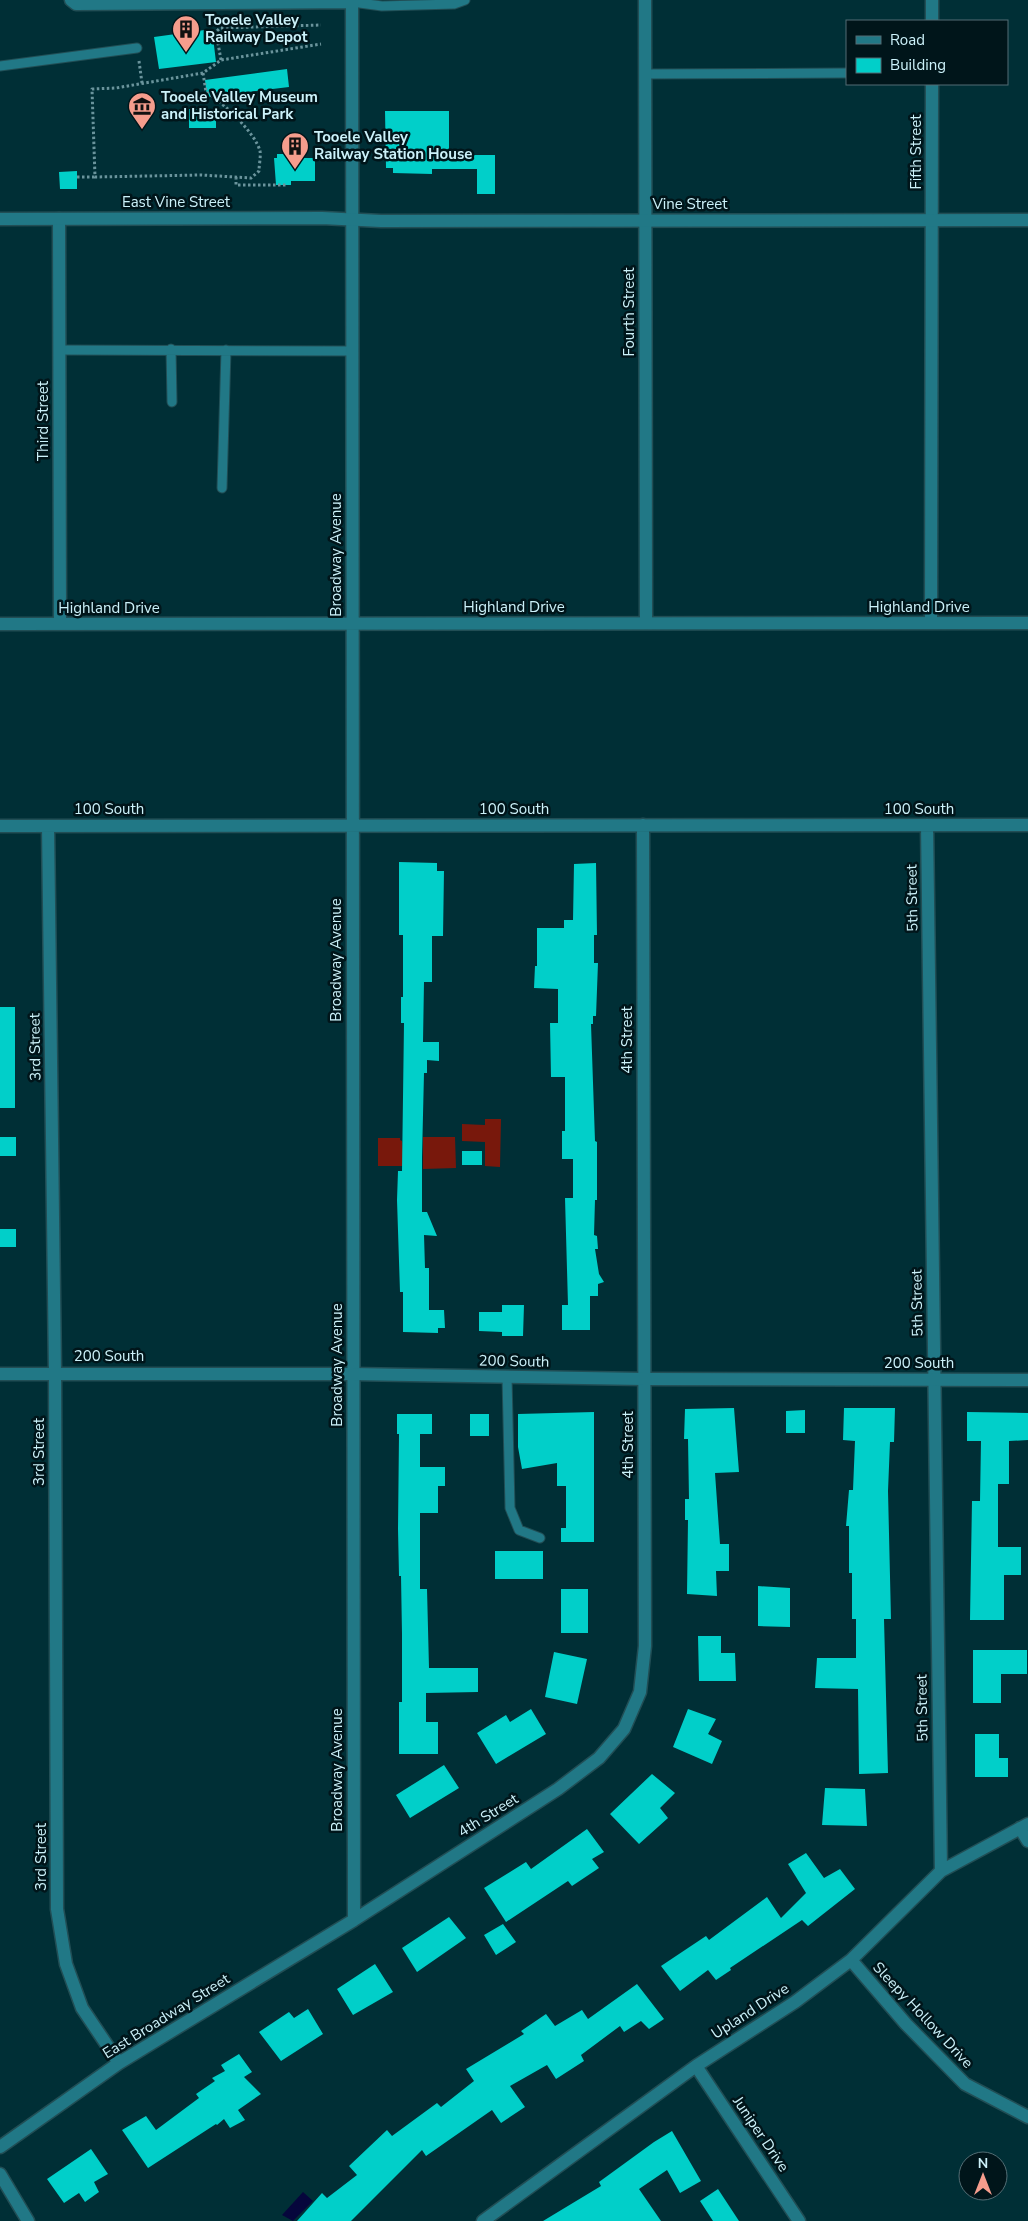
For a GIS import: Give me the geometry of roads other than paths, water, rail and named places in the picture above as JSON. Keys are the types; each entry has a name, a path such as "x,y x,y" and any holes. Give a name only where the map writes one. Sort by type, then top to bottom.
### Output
{"street":[{"path":"71,0 76,4 205,1 352,1"},
{"name":"Fourth Street","path":"645,0 646,623"},
{"path":"932,0 932,20"},
{"name":"Broadway Avenue","path":"352,1 354,1920"},
{"name":"Fifth Street","path":"932,85 932,220"},
{"name":"East Vine Street","path":"0,219 352,219"},
{"name":"Third Street","path":"59,219 60,624"},
{"name":"Vine Street","path":"352,219 1028,220"},
{"path":"931,623 932,220"},
{"name":"Highland Drive","path":"0,624 1028,623"},
{"name":"4th Street","path":"354,1920 558,1789 599,1758 624,1729 640,1692 645,1646 643,825"},
{"name":"5th Street","path":"927,825 941,1871"},
{"name":"100 South","path":"0,826 1028,825"},
{"name":"3rd Street","path":"48,826 55,1372 57,1909 66,1964 82,2008 119,2063"},
{"name":"200 South","path":"0,1374 55,1372 353,1374 643,1380 1028,1380"},
{"path":"1024,1826 1028,1841"},
{"name":"Upland Drive","path":"484,2221 696,2066 796,2002 851,1960 941,1871 1024,1826"},
{"name":"East Broadway Street","path":"0,2147 119,2063 354,1920"},
{"name":"Sleepy Hollow Drive","path":"851,1960 906,2024 965,2084 1028,2117"},
{"name":"Juniper Drive","path":"696,2066 799,2221"},
{"path":"0,2174 28,2221"}],"lane":[{"path":"352,1 382,6 454,4 464,0"},
{"path":"0,66 137,48"},
{"path":"645,74 846,73"},
{"path":"171,349 172,402"},
{"path":"59,350 352,351"},
{"path":"222,488 226,350"},
{"path":"507,1377 510,1508 520,1530 540,1538"}],"place":[{"name":"Tooele Valley Railway Depot","path":"186,53"},
{"name":"Tooele Valley Museum and Historical Park","path":"142,130"},
{"name":"Tooele Valley Railway Station House","path":"295,170"}]}
